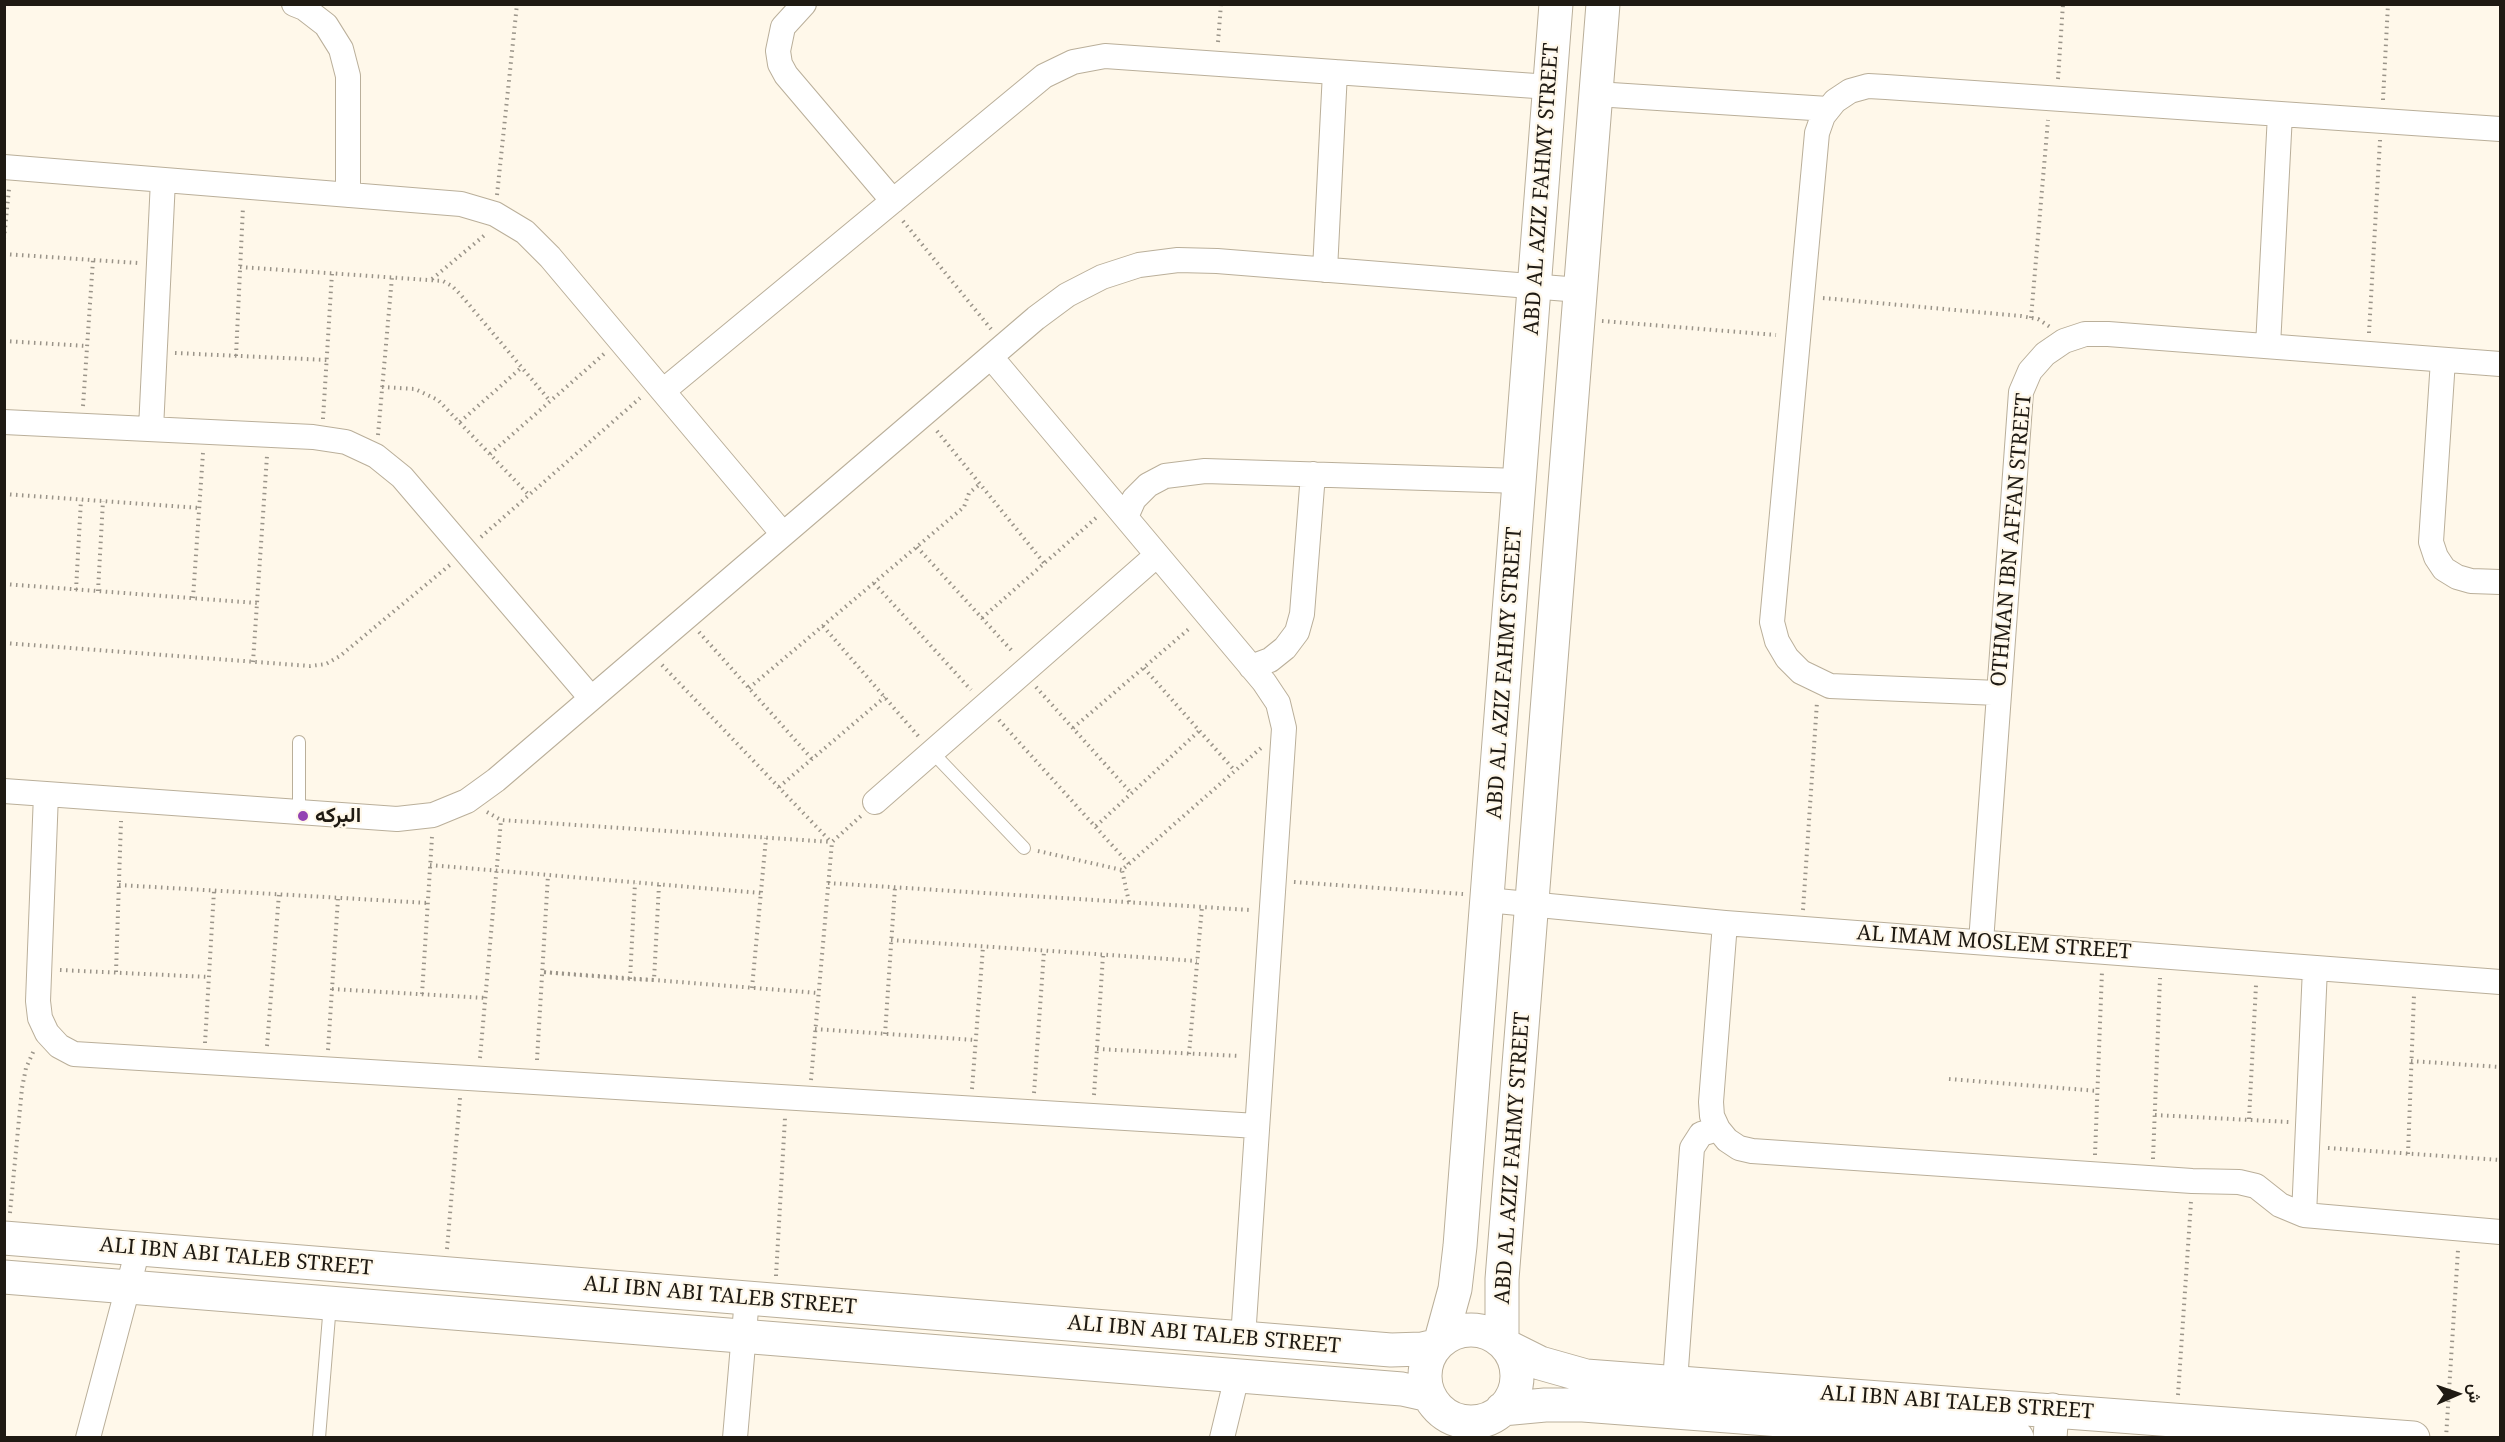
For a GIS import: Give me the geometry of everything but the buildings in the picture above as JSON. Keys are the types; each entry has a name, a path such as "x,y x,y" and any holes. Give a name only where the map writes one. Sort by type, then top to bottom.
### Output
{"street":[{"path":"294,4 304,8 326,25 340,49 348,76 348,195"},
{"path":"804,4 783,27 778,51 780,64 786,75 891,203"},
{"name":"ABD AL AZIZ FAHMY STREET","path":"1438,1343 1458,1272 1556,4"},
{"name":"ABD AL AZIZ FAHMY STREET","path":"1504,1344 1502,1279 1603,4"},
{"path":"660,387 891,203 1044,76 1073,62 1104,56 1550,87"},
{"path":"1326,270 1335,72"},
{"path":"1998,693 1830,686 1801,672 1787,658 1777,641 1772,622 1817,133 1823,116 1835,101 1850,91 1868,86 2500,129"},
{"path":"1596,94 1828,110"},
{"path":"2268,346 2280,114"},
{"path":"7,167 461,204 500,216 525,232 550,257 783,534"},
{"path":"151,429 163,180"},
{"path":"4,791 397,819 433,815 467,801 648,650 997,351 1067,295 1102,277 1139,265 1197,260 1535,287 1579,305"},
{"name":"OTHMAN IBN AFFAN STREET","path":"1981,942 2021,392 2030,371 2045,354 2064,341 2085,334 2108,334 2500,364"},
{"path":"997,351 1119,510 1264,682 1278,703 1284,728 1243,1338"},
{"path":"2443,360 2431,542 2436,557 2444,569 2457,577 2471,581 2500,582"},
{"path":"4,422 322,438 346,442 376,456 402,477 591,698"},
{"path":"1119,510 1148,485 1165,476 1214,471 1520,481"},
{"path":"1251,667 1270,660 1285,648 1296,632 1302,614 1313,474"},
{"path":"875,802 1157,555"},
{"path":"46,794 39,969 40,1018 47,1033 59,1046 74,1054 1257,1126"},
{"name":"AL IMAM MOSLEM STREET","path":"1487,898 1725,923 2500,982"},
{"path":"1725,923 1711,1102 1712,1116 1718,1129 1727,1140 1739,1148 1752,1151 2240,1182 2256,1186 2280,1205 2304,1215 2500,1232"},
{"path":"2304,1215 2314,968"},
{"path":"1675,1382 1692,1148 1701,1134 1718,1129"},
{"name":"ALI IBN ABI TALEB STREET","path":"6,1238 1372,1349 1408,1351 1438,1343"},
{"path":"88,1437 138,1249"},
{"path":"1458,1272 1479,1281 1502,1279"},
{"name":"ALI IBN ABI TALEB STREET","path":"4,1277 1370,1386 1417,1391 1442,1416"},
{"path":"735,1437 744,1336 760,1299"},
{"path":"1461,1330 1472,1330 1483,1331 1504,1344 1516,1366 1517,1378 1515,1389 1492,1422 1469,1422 1442,1416 1425,1375 1426,1365 1438,1343 1461,1330"},
{"name":"ALI IBN ABI TALEB STREET","path":"1504,1344 1585,1391 1960,1435 2017,1437"},
{"path":"1370,1386 1376,1378 1378,1368 1372,1349"},
{"path":"1222,1437 1237,1376"},
{"name":"ALI IBN ABI TALEB STREET","path":"1492,1422 1585,1391 1675,1382 2051,1424 2176,1420 2413,1437"}],"lane":[{"path":"298,812 299,742"},
{"path":"932,752 1024,848"},
{"path":"319,1437 330,1303"}],"path":[{"path":"432,280 500,216 517,4"},
{"path":"1217,64 1221,4"},
{"path":"2031,318 2063,4"},
{"path":"2368,354 2388,4"},
{"path":"4,239 7,167"},
{"path":"236,356 243,186"},
{"path":"891,203 997,351"},
{"path":"4,254 159,264"},
{"path":"81,426 93,260"},
{"path":"240,267 443,281 452,286 550,401"},
{"path":"322,438 332,273"},
{"path":"376,456 392,277"},
{"path":"1802,296 2031,318 2052,328 2064,341"},
{"path":"1579,305 1798,336"},
{"path":"490,454 620,340"},
{"path":"4,341 87,346"},
{"path":"155,352 327,360"},
{"path":"459,423 522,367"},
{"path":"382,387 415,389 438,400 529,495"},
{"path":"4,643 310,666 326,664 340,656 660,387"},
{"path":"924,414 1044,563"},
{"path":"193,598 205,432"},
{"path":"253,662 268,435"},
{"path":"749,688 964,507 969,493 980,484"},
{"path":"4,494 200,508"},
{"path":"76,590 81,500"},
{"path":"98,591 103,501"},
{"path":"982,618 1044,563 1119,510"},
{"path":"917,547 982,618 1131,794"},
{"path":"874,583 1129,864"},
{"path":"4,584 257,603"},
{"path":"1073,728 1207,614"},
{"path":"686,617 812,759"},
{"path":"823,626 932,752"},
{"path":"648,650 832,842"},
{"path":"1144,668 1235,771"},
{"path":"1802,929 1818,682"},
{"path":"779,787 885,697"},
{"path":"1122,870 1284,728"},
{"path":"1096,826 1199,731"},
{"path":"116,972 122,800"},
{"path":"467,801 501,820 832,842"},
{"path":"760,1299 797,1098 815,1029 832,842 875,802"},
{"path":"422,994 433,815"},
{"path":"445,1274 470,1078 486,998 501,820"},
{"path":"752,988 766,838"},
{"path":"1024,848 1122,870"},
{"path":"430,865 761,894"},
{"path":"1122,870 1129,902"},
{"path":"536,1082 548,875"},
{"path":"1274,880 1487,898"},
{"path":"630,979 635,883"},
{"path":"828,883 1272,911"},
{"path":"119,885 428,903"},
{"path":"654,980 659,885"},
{"path":"885,1034 895,887"},
{"path":"204,1061 214,891"},
{"path":"265,1065 279,894"},
{"path":"327,1069 338,898"},
{"path":"1189,1054 1202,907"},
{"path":"891,940 1197,961"},
{"path":"970,1108 983,947"},
{"path":"1033,1112 1044,951"},
{"path":"2094,1174 2103,952"},
{"path":"1093,1115 1103,955"},
{"path":"2152,1178 2161,956"},
{"path":"2249,1119 2258,964"},
{"path":"39,969 209,977"},
{"path":"542,972 818,993"},
{"path":"2408,1154 2414,976"},
{"path":"332,989 486,998"},
{"path":"815,1029 975,1040"},
{"path":"6,1238 22,1088 26,1068 34,1049 47,1033"},
{"path":"1097,1049 1262,1058"},
{"path":"2411,1061 2500,1067"},
{"path":"1949,1079 2098,1091"},
{"path":"2155,1114 2308,1123"},
{"path":"2307,1147 2500,1160"},
{"path":"2176,1420 2192,1180"},
{"path":"2446,1437 2460,1228"}],"place":[{"name":"البركه","path":"303,816"}]}
